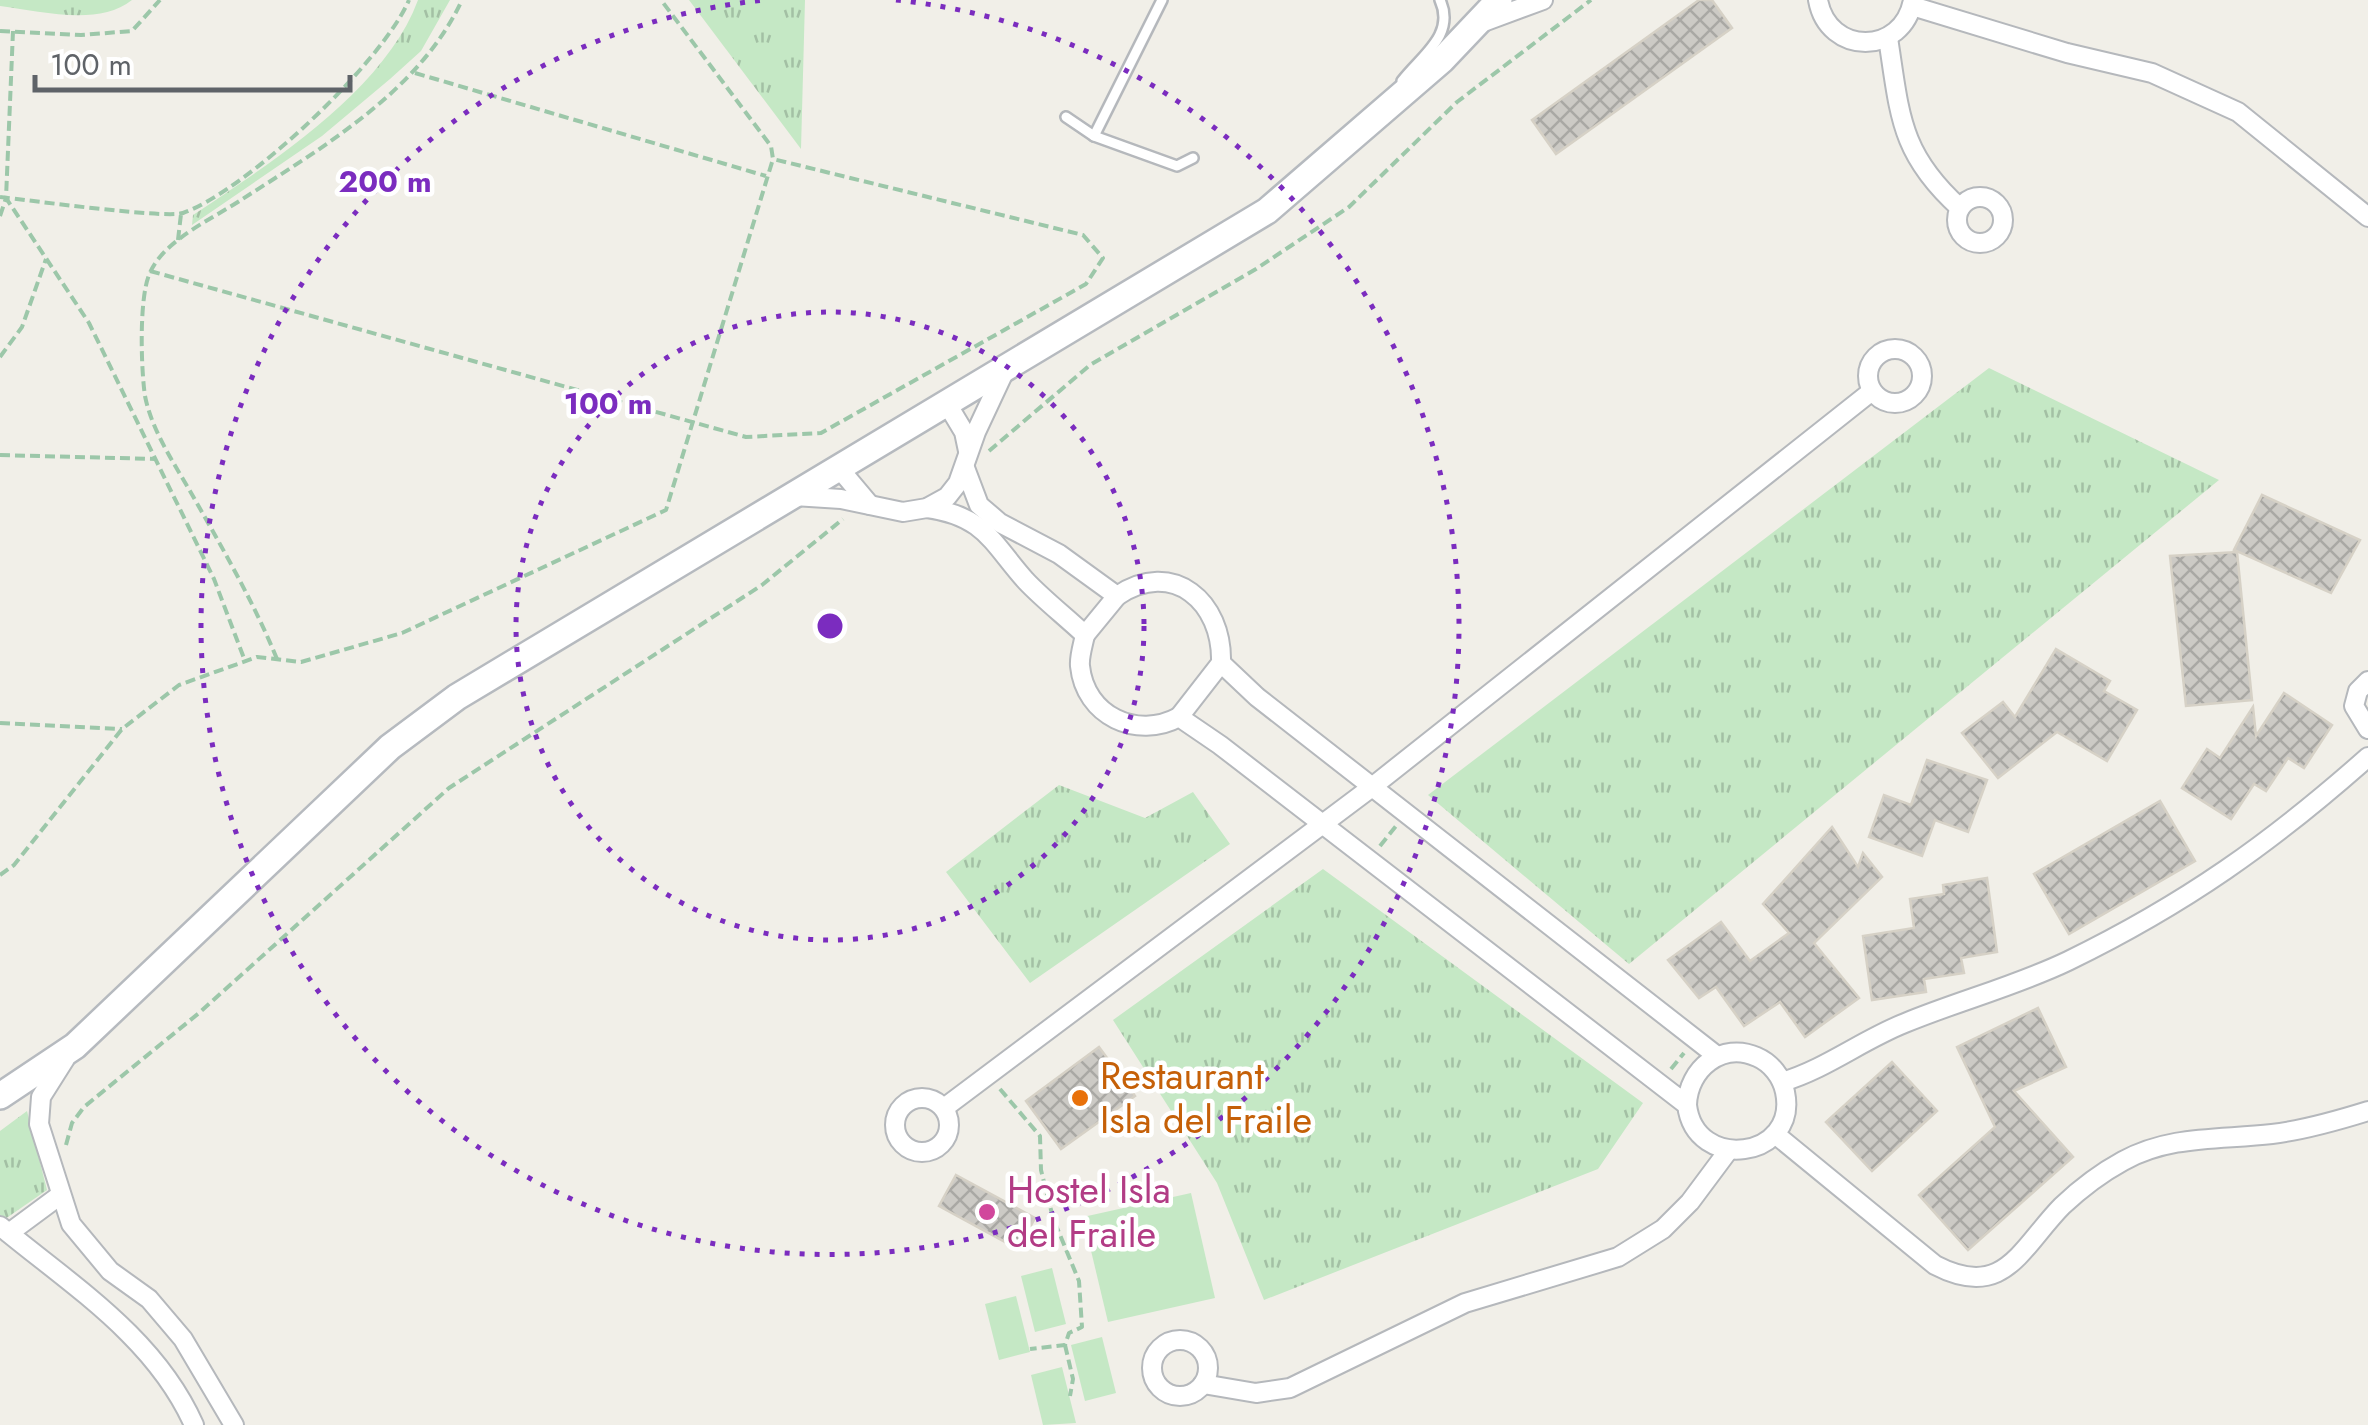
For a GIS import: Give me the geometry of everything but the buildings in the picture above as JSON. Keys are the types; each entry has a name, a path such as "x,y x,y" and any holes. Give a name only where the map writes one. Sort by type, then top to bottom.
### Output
{"main road":[{"path":"0,1096 74,1046 390,747 457,697 1267,211 1379,114 1499,0"}],"street":[{"path":"1476,25 1543,0"},
{"path":"1818,0 1826,24 1846,39 1865,44 1888,38 1904,24 1913,3 2067,53 2152,72 2238,112 2368,216"},
{"path":"1888,38 1911,151 1928,179 1960,208"},
{"path":"794,496 842,499 903,512 927,508 947,498 973,458 1008,365"},
{"path":"944,1108 1372,787 1872,391"},
{"path":"946,402 964,432 973,458 979,505 1000,524 1058,554 1117,596"},
{"path":"838,468 872,507"},
{"path":"927,508 970,520 994,538 1026,581 1085,635"},
{"path":"1152,580 1174,583 1193,594 1217,624 1221,663 1179,716 1168,723 1132,728 1110,716 1088,694 1080,664 1085,635 1117,596 1152,580"},
{"path":"1221,663 1372,787 1717,1056"},
{"path":"2368,681 2354,703 2356,716 2368,729"},
{"path":"1179,716 1687,1105 1698,1134 1728,1151 1750,1150 1775,1134 1786,1110 1782,1082 1758,1057 1736,1052 1717,1056 1695,1074 1687,1105"},
{"path":"1782,1082 1808,1074 1901,1024 2065,962 2191,896 2274,839 2368,757"},
{"path":"74,1046 42,1097 38,1124 59,1196 84,1242 110,1271 149,1299 183,1338 234,1425"},
{"path":"1775,1134 1935,1265 1959,1278 1989,1277 2016,1262 2063,1205 2092,1180 2158,1145 2276,1134 2368,1111"},
{"path":"1203,1384 1256,1393 1290,1388 1465,1304 1618,1257 1663,1229 1690,1202 1728,1151"},
{"path":"59,1196 4,1230 109,1312 169,1381 194,1425"}],"lane":[{"path":"1094,136 1162,0"},
{"path":"1379,114 1442,35 1444,10 1440,0"},
{"path":"1066,117 1094,136 1177,166 1193,158"}],"path":[{"path":"0,30 81,35 132,31 160,0"},
{"path":"3,198 181,214 242,176 316,116 374,57 409,0"},
{"path":"278,659 256,608 160,437 145,396 143,294 150,272 178,241 259,188 416,73 447,32 462,0"},
{"path":"0,875 14,865 122,729 178,686 245,661 300,662 402,633 666,510 773,159 771,146 661,0"},
{"path":"973,458 1090,365 1256,269 1348,208 1458,102 1591,0"},
{"path":"0,216 12,31"},
{"path":"416,73 766,176"},
{"path":"150,272 746,437 820,432 1086,284 1103,258 1082,235 773,159"},
{"path":"3,198 89,323 214,580 245,661"},
{"path":"178,241 181,214"},
{"path":"0,357 22,327 46,259"},
{"path":"0,455 155,459"},
{"path":"64,1151 72,1123 84,1107 199,1012 410,819 590,694 762,585 843,519 854,518"},
{"path":"0,722 122,729"},
{"path":"1368,861 1406,813"},
{"path":"1658,1084 1696,1040"},
{"path":"988,1073 1040,1136 1042,1170 1053,1218 1079,1281 1082,1327 1068,1333 1065,1344 1072,1379 1070,1396"},
{"path":"1030,1349 1065,1344"}],"green space":[{"path":"0,0 132,0 103,13 86,15 0,6"},
{"path":"418,0 450,0 421,51 322,136 192,225 193,215 290,148 353,94 402,33"},
{"path":"689,0 805,0 801,149"},
{"path":"1989,368 2219,480 1629,964 1428,795"},
{"path":"1059,785 1145,818 1193,792 1230,844 1030,983 946,872"},
{"path":"1323,869 1643,1103 1598,1169 1264,1300 1217,1183 1113,1020"},
{"path":"27,1111 47,1190 5,1219 0,1215 0,1131"},
{"path":"1191,1193 1215,1298 1108,1322 1083,1217"},
{"path":"1052,1268 1066,1324 1035,1332 1021,1276"},
{"path":"1016,1296 1030,1352 999,1360 985,1304"},
{"path":"1102,1337 1116,1393 1085,1401 1071,1345"},
{"path":"1062,1367 1076,1423 1043,1425 1031,1375"}],"place":[{"name":"Restaurant Isla del Fraile","path":"1080,1098"},
{"name":"Hostel Isla del Fraile","path":"987,1212"}]}
